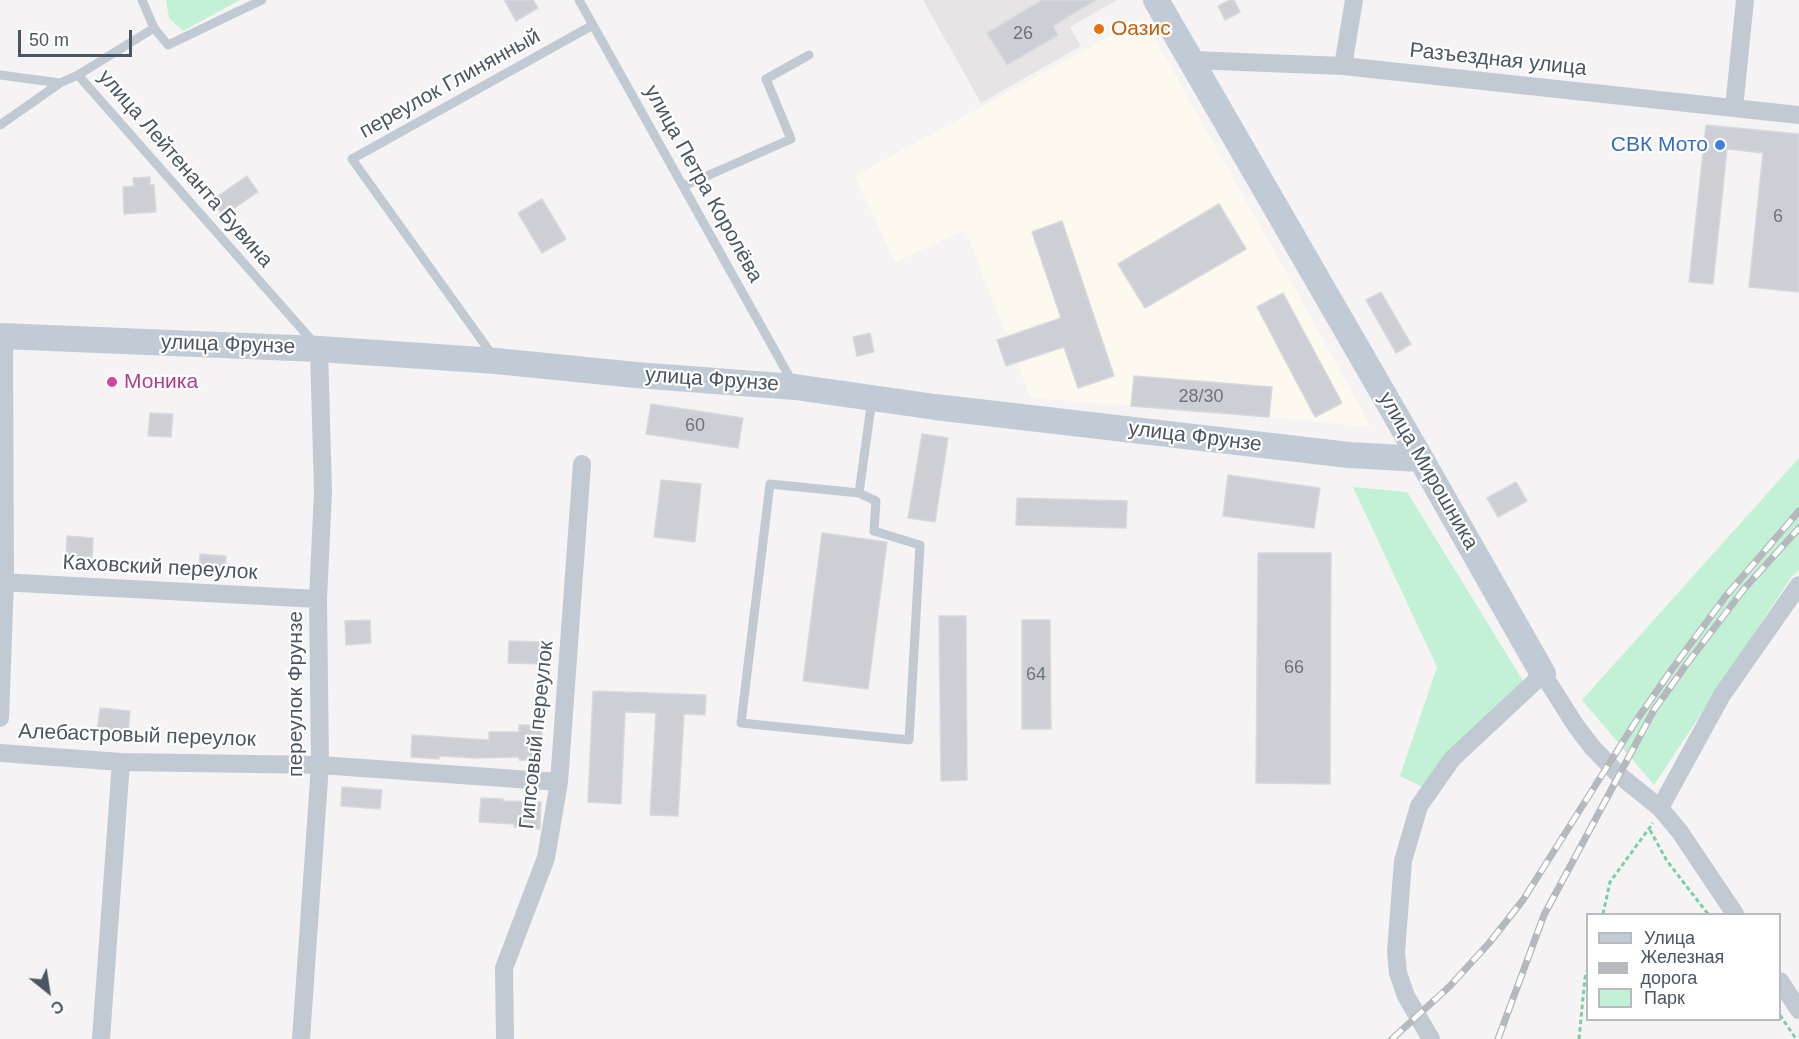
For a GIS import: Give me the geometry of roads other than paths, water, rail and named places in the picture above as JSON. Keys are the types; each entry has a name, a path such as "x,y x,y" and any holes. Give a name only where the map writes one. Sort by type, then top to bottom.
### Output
{"main road":[{"name":"улица Мирошника","path":"1156,0 1543,674"},
{"name":"улица Фрунзе","path":"2,336 320,349 496,361 636,375 795,387 872,399 1349,455 1421,459"}],"street":[{"path":"1343,66 1354,0"},
{"path":"1734,108 1745,0"},
{"name":"Разъездная улица","path":"1191,60 1343,66 1799,115"},
{"path":"0,718 2,336"},
{"name":"переулок Фрунзе","path":"301,1039 320,765 318,599 323,492 320,349"},
{"name":"Гипсовый переулок","path":"505,1039 504,968 546,858 559,782 582,464"},
{"name":"Каховский переулок","path":"2,582 318,599"},
{"path":"1660,808 1722,695 1799,585"},
{"path":"1431,1039 1406,996 1398,973 1396,952 1403,861 1419,806 1452,759 1543,674"},
{"name":"улица Мирошника","path":"1543,674 1592,747 1618,775 1660,808 1680,832 1734,913"},
{"name":"Алебастровый переулок","path":"0,753 121,762 320,765 559,782"},
{"path":"101,1039 121,762"},
{"path":"1781,984 1799,1010"}],"lane":[{"path":"142,0 154,28 168,45 262,0"},
{"name":"улица Петра Королёва","path":"579,0 795,387"},
{"name":"переулок Глинянный","path":"496,361 352,159 593,25"},
{"name":"улица Лейтенанта Бувина","path":"154,28 78,75 320,349"},
{"path":"684,186 791,139 766,79 809,55"},
{"path":"0,75 60,83"},
{"path":"0,125 60,83 78,75"},
{"path":"859,493 872,399"},
{"path":"770,484 859,493 876,501 874,531 920,544 909,740 741,723 770,484"}],"railway":[{"path":"1392,1039 1450,986 1490,942 1523,900 1636,721 1672,669 1725,597 1799,511"},
{"path":"1498,1039 1544,915 1654,710 1744,589 1799,528"}],"place":[{"name":"Оазис","path":"1099,29"},
{"name":"СВК Мото","path":"1720,145"},
{"name":"Моника","path":"112,382"}]}
